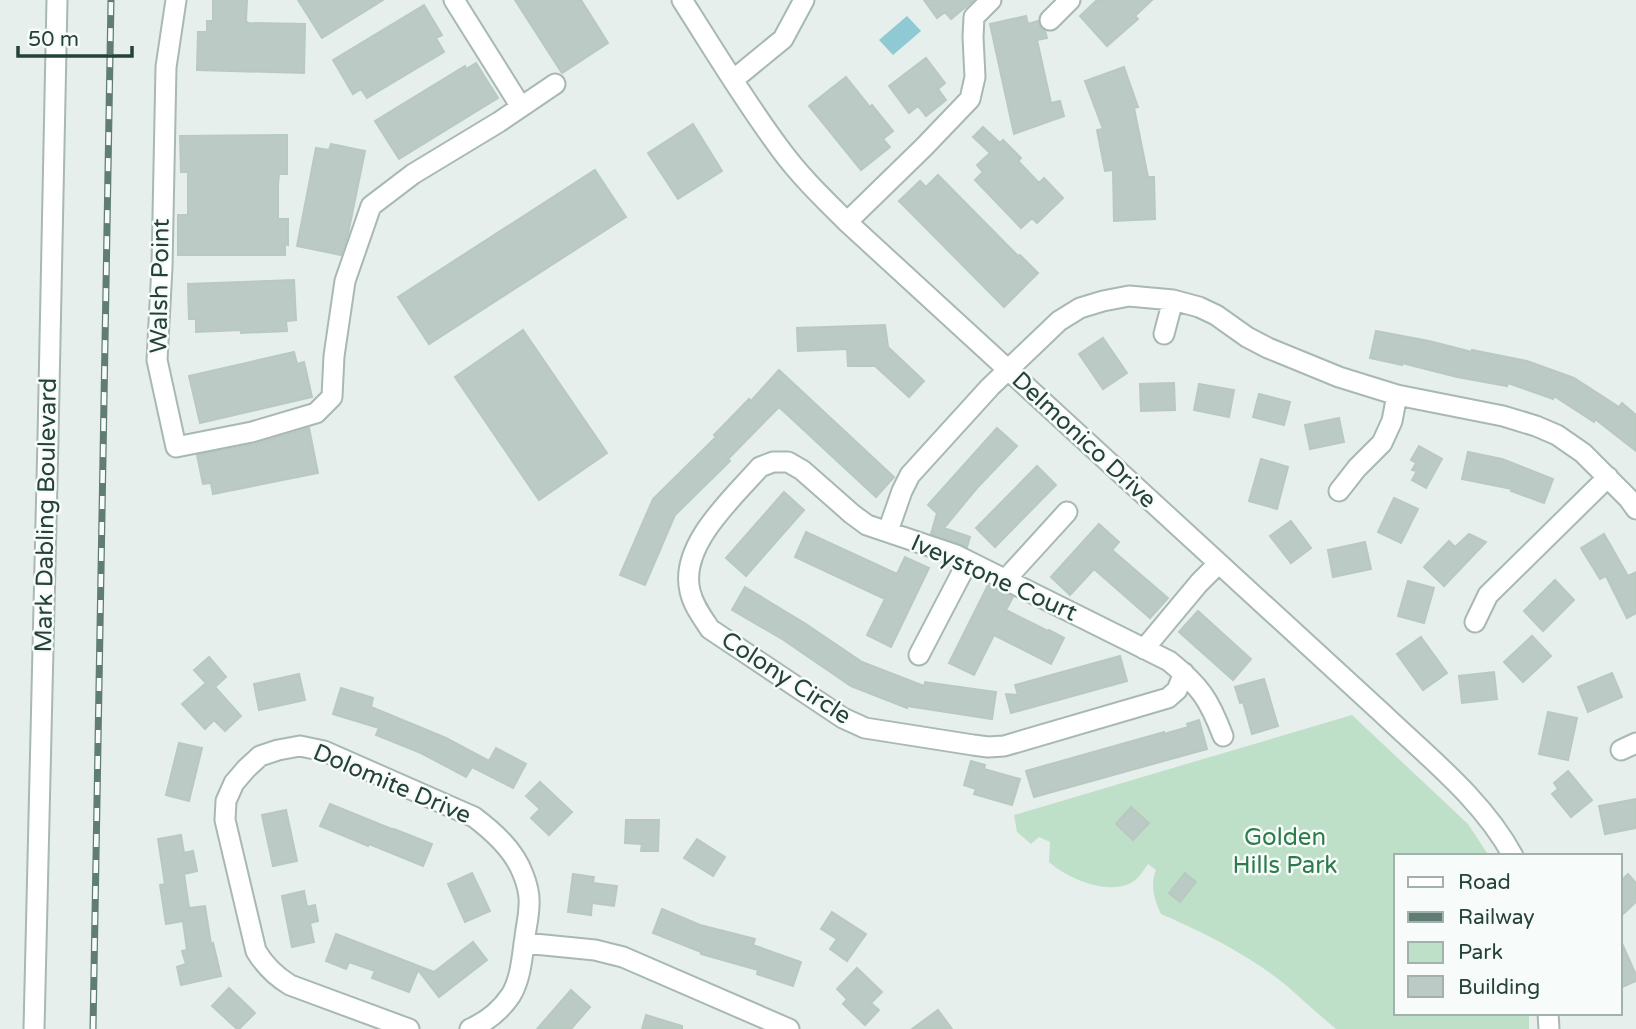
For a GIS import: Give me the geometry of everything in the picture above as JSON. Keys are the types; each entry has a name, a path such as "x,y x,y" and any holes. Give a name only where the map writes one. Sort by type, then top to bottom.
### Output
{"street":[{"name":"Mark Dabling Boulevard","path":"34,1029 57,0"},
{"name":"Walsh Point","path":"176,0 166,67 162,267 157,360 176,447 252,432 316,413 332,397 334,356 345,281 371,206 413,174 555,84"},
{"path":"454,0 521,107"},
{"name":"Delmonico Drive","path":"682,0 782,152 816,191 1382,713 1469,796 1495,826 1512,854"},
{"path":"733,80 783,39 804,0"},
{"path":"847,222 970,99 975,77 974,17 991,0"},
{"path":"1050,20 1070,0"},
{"name":"Iveystone Court","path":"1223,736 1213,708 1203,693 1169,661 956,555 888,531 910,475 990,387 1059,321 1080,308 1129,296 1173,300 1199,307 1268,348 1339,377 1397,395 1503,416 1536,426 1557,435 1583,453 1636,509"},
{"path":"1164,334 1173,300"},
{"path":"1339,491 1382,443 1392,421 1397,395"},
{"name":"Colony Circle","path":"888,531 867,525 802,470 788,463 773,462 760,467 703,533 692,555 688,575 690,592 710,629 843,718 865,728 981,746 1004,746 1168,698 1177,690 1184,673"},
{"path":"1475,622 1488,595 1608,477"},
{"path":"1006,579 1067,512"},
{"path":"919,655 968,561"},
{"path":"1144,649 1218,564"},
{"name":"Dolomite Drive","path":"409,1029 289,985 264,965 256,951 225,820 226,801 234,783 260,756 300,746 324,751 474,817 493,831 510,851 522,870 530,905 518,981 499,1009 470,1029"},
{"path":"524,943 595,950 623,957 789,1029"}],"green space":[{"name":"Golden Hills Park","path":"1352,715 1468,824 1488,854 1394,854 1394,1015 1529,1015 1529,1029 1336,1029 1257,964 1210,937 1161,914 1154,892 1156,870 1148,864 1136,879 1125,885 1102,887 1078,880 1049,862 1050,842 1039,837 1031,844 1017,832 1014,815"}],"water":[{"path":"907,16 921,31 893,55 879,40"}],"building":[{"path":"213,0 247,0 248,23 305,24 304,73 197,70 198,32 207,32 207,21 213,21"},
{"path":"298,0 383,0 322,38"},
{"path":"515,0 581,0 608,43 562,73"},
{"path":"924,0 974,0 951,19 945,12 937,18"},
{"path":"1097,0 1152,0 1135,16 1138,19 1107,46 1080,16"},
{"path":"424,5 442,35 436,38 444,52 367,98 361,89 353,94 333,60"},
{"path":"1026,16 1028,24 1038,21 1045,31 1047,38 1037,40 1051,103 1060,101 1064,116 1014,134 990,24"},
{"path":"926,58 945,83 938,89 946,100 926,116 918,106 909,113 889,86"},
{"path":"476,63 498,98 399,159 375,121 465,66 466,69"},
{"path":"1124,67 1138,107 1134,108 1148,177 1154,177 1155,219 1114,221 1113,170 1105,171 1097,130 1103,129 1085,81"},
{"path":"846,77 893,131 883,139 890,147 861,170 809,106"},
{"path":"693,124 722,171 678,199 648,153"},
{"path":"983,127 1000,143 1003,140 1021,158 1018,161 1039,183 1044,178 1063,198 1037,223 1032,218 1021,228 975,180 983,172 977,165 990,153 973,137"},
{"path":"287,135 287,174 279,174 278,185 278,219 288,219 288,245 285,244 285,255 178,255 178,215 188,215 188,172 181,172 180,136"},
{"path":"331,144 365,151 341,255 297,246 316,148 329,150"},
{"path":"595,170 626,217 429,344 398,297"},
{"path":"938,175 1038,273 1004,307 899,201 920,181 926,187"},
{"path":"294,280 296,320 286,321 287,331 196,332 196,319 189,319 188,284"},
{"path":"885,325 888,347 924,381 909,397 875,366 848,366 847,349 798,351 797,328"},
{"path":"523,330 607,453 539,500 455,377"},
{"path":"1376,331 1527,361 1574,378 1619,407 1622,403 1636,415 1636,451 1595,419 1594,422 1554,396 1553,399 1508,383 1507,386 1457,377 1370,358"},
{"path":"1103,338 1127,373 1103,389 1079,354"},
{"path":"294,352 297,364 304,362 312,397 200,423 189,376"},
{"path":"779,370 894,477 876,497 779,407 728,459 730,461 675,515 645,585 620,575 653,499"},
{"path":"1174,383 1175,410 1141,411 1140,384"},
{"path":"1199,384 1234,390 1229,417 1194,410"},
{"path":"1259,394 1290,402 1284,425 1253,417"},
{"path":"1339,418 1344,442 1310,449 1305,425"},
{"path":"309,428 318,473 213,494 211,483 203,484 197,455 255,444"},
{"path":"997,428 1017,446 944,528 970,537 967,547 931,534 937,513 928,505"},
{"path":"1419,446 1442,459 1426,488 1412,480 1417,471 1412,470 1416,463 1411,460"},
{"path":"1468,452 1502,459 1553,479 1544,503 1511,491 1512,489 1462,479"},
{"path":"1261,459 1288,467 1277,509 1249,501"},
{"path":"1037,466 1056,485 995,547 976,528"},
{"path":"784,492 804,510 746,576 726,558"},
{"path":"1394,498 1418,509 1401,543 1378,532"},
{"path":"1291,521 1311,548 1291,563 1270,536"},
{"path":"1099,524 1119,542 1112,550 1168,598 1150,618 1094,569 1070,595 1051,577"},
{"path":"806,532 897,574 905,557 929,568 891,647 867,635 885,599 795,557"},
{"path":"1469,534 1486,542 1444,586 1424,567 1449,541 1455,547"},
{"path":"1604,534 1628,576 1636,572 1636,613 1627,618 1606,576 1600,579 1581,548"},
{"path":"1365,542 1371,569 1333,577 1328,550"},
{"path":"1555,580 1574,600 1543,631 1524,611"},
{"path":"1408,581 1434,588 1424,623 1398,616"},
{"path":"988,585 1013,597 1006,610 1064,638 1051,664 994,635 974,675 949,663"},
{"path":"745,587 862,662 924,686 925,682 996,692 992,719 907,708 851,686 782,639 732,610"},
{"path":"1198,611 1251,659 1233,680 1179,632"},
{"path":"1532,636 1551,656 1523,682 1504,662"},
{"path":"1421,637 1447,673 1423,690 1397,654"},
{"path":"1120,656 1127,681 1011,713 1006,694 1018,695 1015,685"},
{"path":"209,657 226,677 215,687 241,716 225,731 214,720 205,729 182,704 206,683 194,670"},
{"path":"1494,672 1497,699 1462,703 1459,676"},
{"path":"1612,673 1622,697 1588,712 1578,687"},
{"path":"299,674 305,700 259,710 254,684"},
{"path":"1264,679 1278,726 1252,734 1243,702 1240,703 1235,687"},
{"path":"341,688 373,698 371,707 446,738 489,761 496,748 526,764 513,788 472,767 466,777 421,753 376,735 379,728 333,714"},
{"path":"1548,712 1577,718 1568,760 1539,754"},
{"path":"1199,720 1207,749 1034,797 1026,771 1188,727 1187,724"},
{"path":"179,743 202,748 189,801 166,795"},
{"path":"971,761 985,765 984,769 1020,779 1012,805 974,794 976,789 964,785"},
{"path":"1568,771 1592,800 1571,817 1552,794 1558,789 1554,783"},
{"path":"540,782 572,812 549,835 531,818 540,809 526,796"},
{"path":"1636,799 1636,828 1605,834 1599,806"},
{"path":"330,804 432,844 423,866 320,826"},
{"path":"1131,807 1149,823 1133,840 1116,824"},
{"path":"286,810 297,861 273,866 262,815"},
{"path":"626,820 659,820 658,851 641,851 642,844 625,843"},
{"path":"181,835 184,853 193,851 197,871 184,874 189,908 205,906 211,944 213,943 221,976 181,985 177,967 186,964 182,951 187,950 183,921 166,924 160,885 165,884 158,839"},
{"path":"697,839 725,857 713,876 684,858"},
{"path":"472,873 490,911 465,922 448,884"},
{"path":"1185,873 1196,882 1180,902 1169,893"},
{"path":"573,874 594,877 593,883 617,886 614,906 592,903 591,915 568,912"},
{"path":"1628,874 1636,883 1636,902 1622,915 1622,880"},
{"path":"304,891 307,907 315,905 318,921 310,923 314,942 292,947 282,896"},
{"path":"662,909 700,925 755,939 753,945 801,962 793,986 757,974 758,970 701,954 653,933"},
{"path":"832,912 866,934 847,961 830,949 837,939 821,929"},
{"path":"336,934 434,972 473,942 487,960 439,997 418,970 409,992 372,978 375,971 349,962 346,969 326,961"},
{"path":"1622,944 1636,975 1636,981 1622,987"},
{"path":"857,968 882,992 871,1003 879,1010 865,1025 843,1004 847,999 837,989"},
{"path":"229,988 255,1013 239,1029 212,1006"},
{"path":"571,990 590,1007 571,1029 537,1029"},
{"path":"938,1010 952,1029 912,1029"},
{"path":"646,1015 682,1026 682,1029 642,1029"}],"railway":[{"path":"93,1029 111,0"}]}
